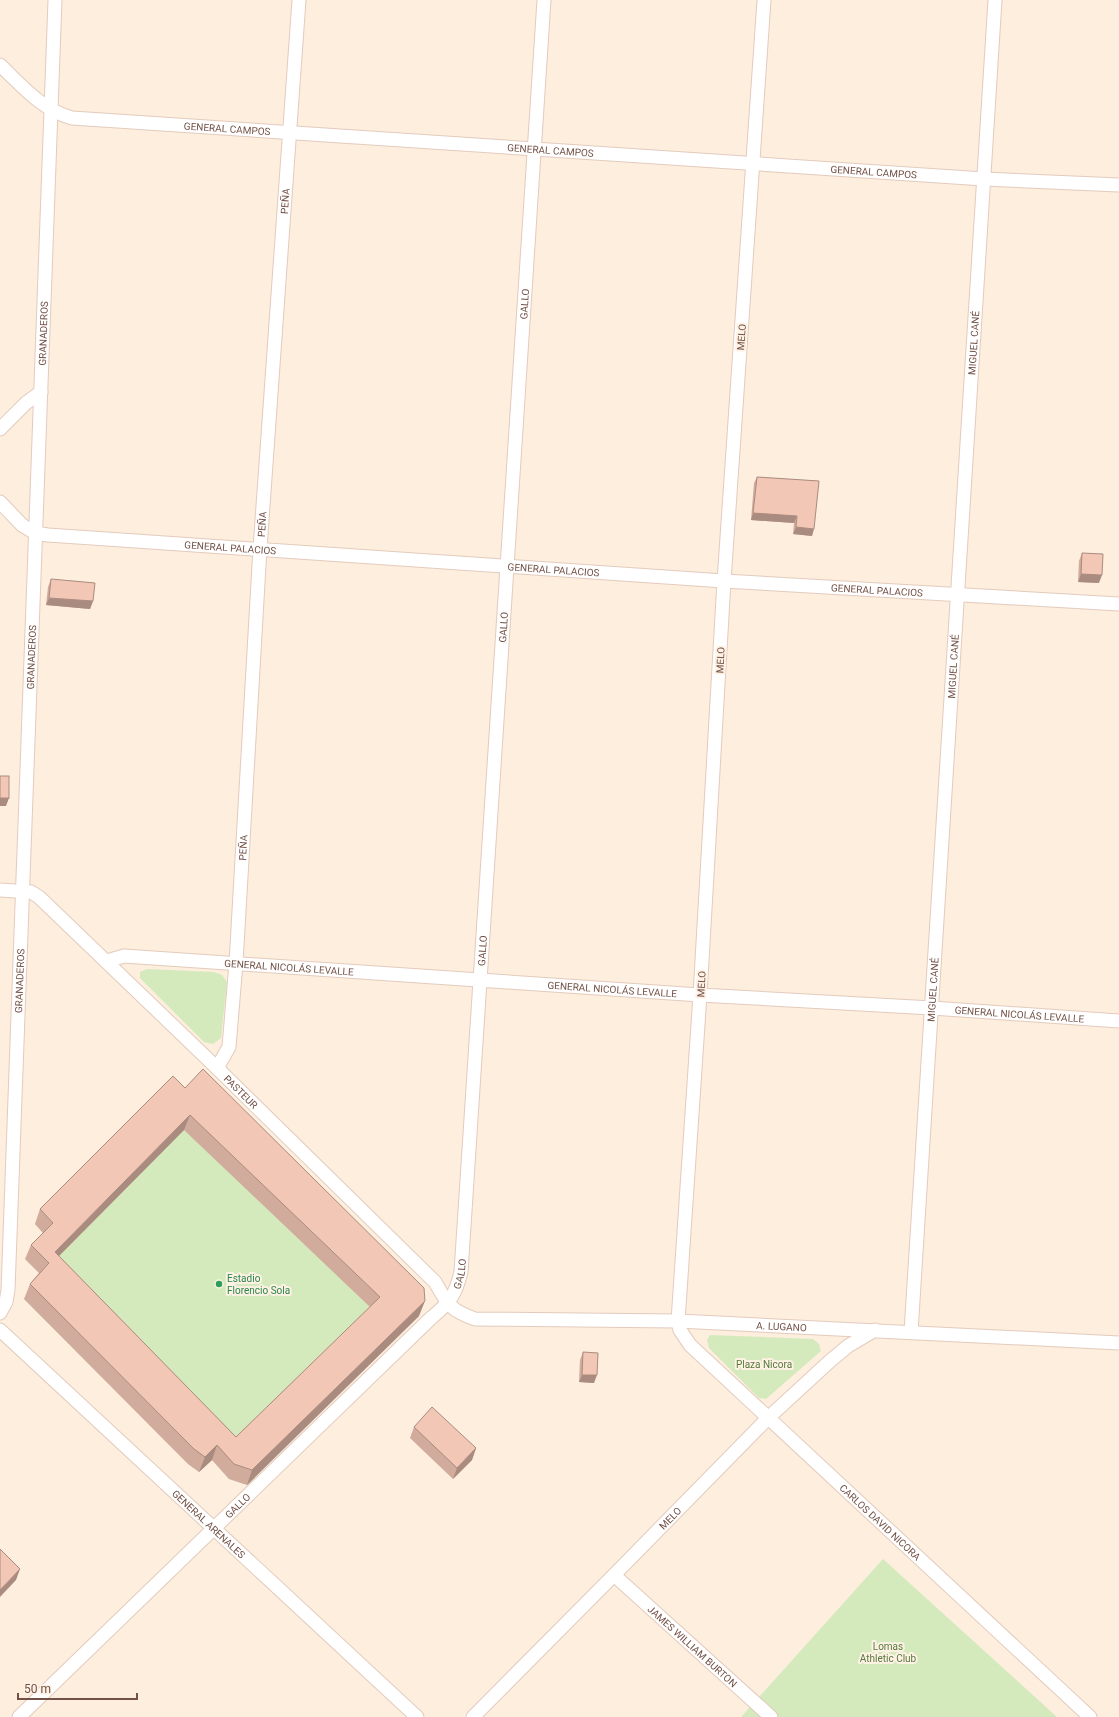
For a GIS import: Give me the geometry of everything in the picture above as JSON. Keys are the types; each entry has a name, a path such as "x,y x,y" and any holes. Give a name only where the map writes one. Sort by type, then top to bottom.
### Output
{"street":[{"name":"GRANADEROS","path":"0,1313 6,1302 8,1290 24,891 35,533 55,0"},
{"name":"PEÑA","path":"217,1068 229,1047 236,963 260,548 288,132 299,0"},
{"name":"GALLO","path":"19,1717 430,1319 448,1304 458,1285 461,1272 544,0"},
{"name":"MELO","path":"678,1321 700,995 724,581 764,0"},
{"name":"MIGUEL CANÉ","path":"911,1332 995,0"},
{"name":"GENERAL CAMPOS","path":"0,65 30,94 63,116 72,118 984,179 1119,186"},
{"path":"0,429 26,403 41,392"},
{"path":"0,502 22,525 35,533"},
{"name":"GENERAL PALACIOS","path":"35,533 724,581 1119,604"},
{"path":"0,890 24,891"},
{"name":"PASTEUR","path":"24,891 31,892 39,897 217,1068 435,1282 448,1304"},
{"name":"GENERAL NICOLÁS LEVALLE","path":"107,961 124,956 700,995 932,1008 1119,1021"},
{"name":"A. LUGANO","path":"448,1304 460,1314 475,1320 678,1321 1119,1343"},
{"name":"CARLOS DAVID NICORA","path":"678,1321 680,1330 690,1345 1090,1717"},
{"name":"GENERAL ARENALES","path":"0,1330 417,1717"},
{"name":"MELO","path":"473,1717 768,1418 848,1346 875,1330"},
{"name":"JAMES WILLIAM BURTON","path":"614,1575 771,1717"}],"green space":[{"path":"147,969 214,972 222,975 227,982 221,1038 213,1044 204,1042 140,978 140,972"},
{"name":"Estadio Florencio Sola","path":"167,1091 419,1302 419,1316 247,1485 229,1479 212,1460 199,1472 188,1464 24,1299 44,1277 25,1259 47,1238 35,1224"},
{"name":"Plaza Nicora","path":"710,1335 813,1339 819,1344 821,1351 766,1399 759,1398 709,1348 707,1340"},
{"name":"Lomas Athletic Club","path":"883,1559 1057,1717 741,1717"}],"building":[{"path":"757,477 819,481 814,529 796,527 797,516 753,513"},
{"path":"1082,553 1103,554 1102,575 1081,574"},
{"path":"51,579 95,583 93,601 49,598"},
{"path":"0,776 9,776 9,798 0,798"},
{"path":"203,1069 424,1288 425,1301 252,1470 234,1464 217,1445 205,1457 194,1449 30,1284 49,1263 31,1245 53,1223 40,1209 173,1076 185,1088","holes":["190,1115 380,1297 236,1437 55,1252"]},
{"path":"583,1352 598,1353 597,1375 582,1375"},
{"path":"432,1407 476,1448 457,1468 414,1427"},
{"path":"0,1549 20,1569 0,1590"}],"place":[{"name":"Estadio Florencio Sola","path":"219,1284"}]}
